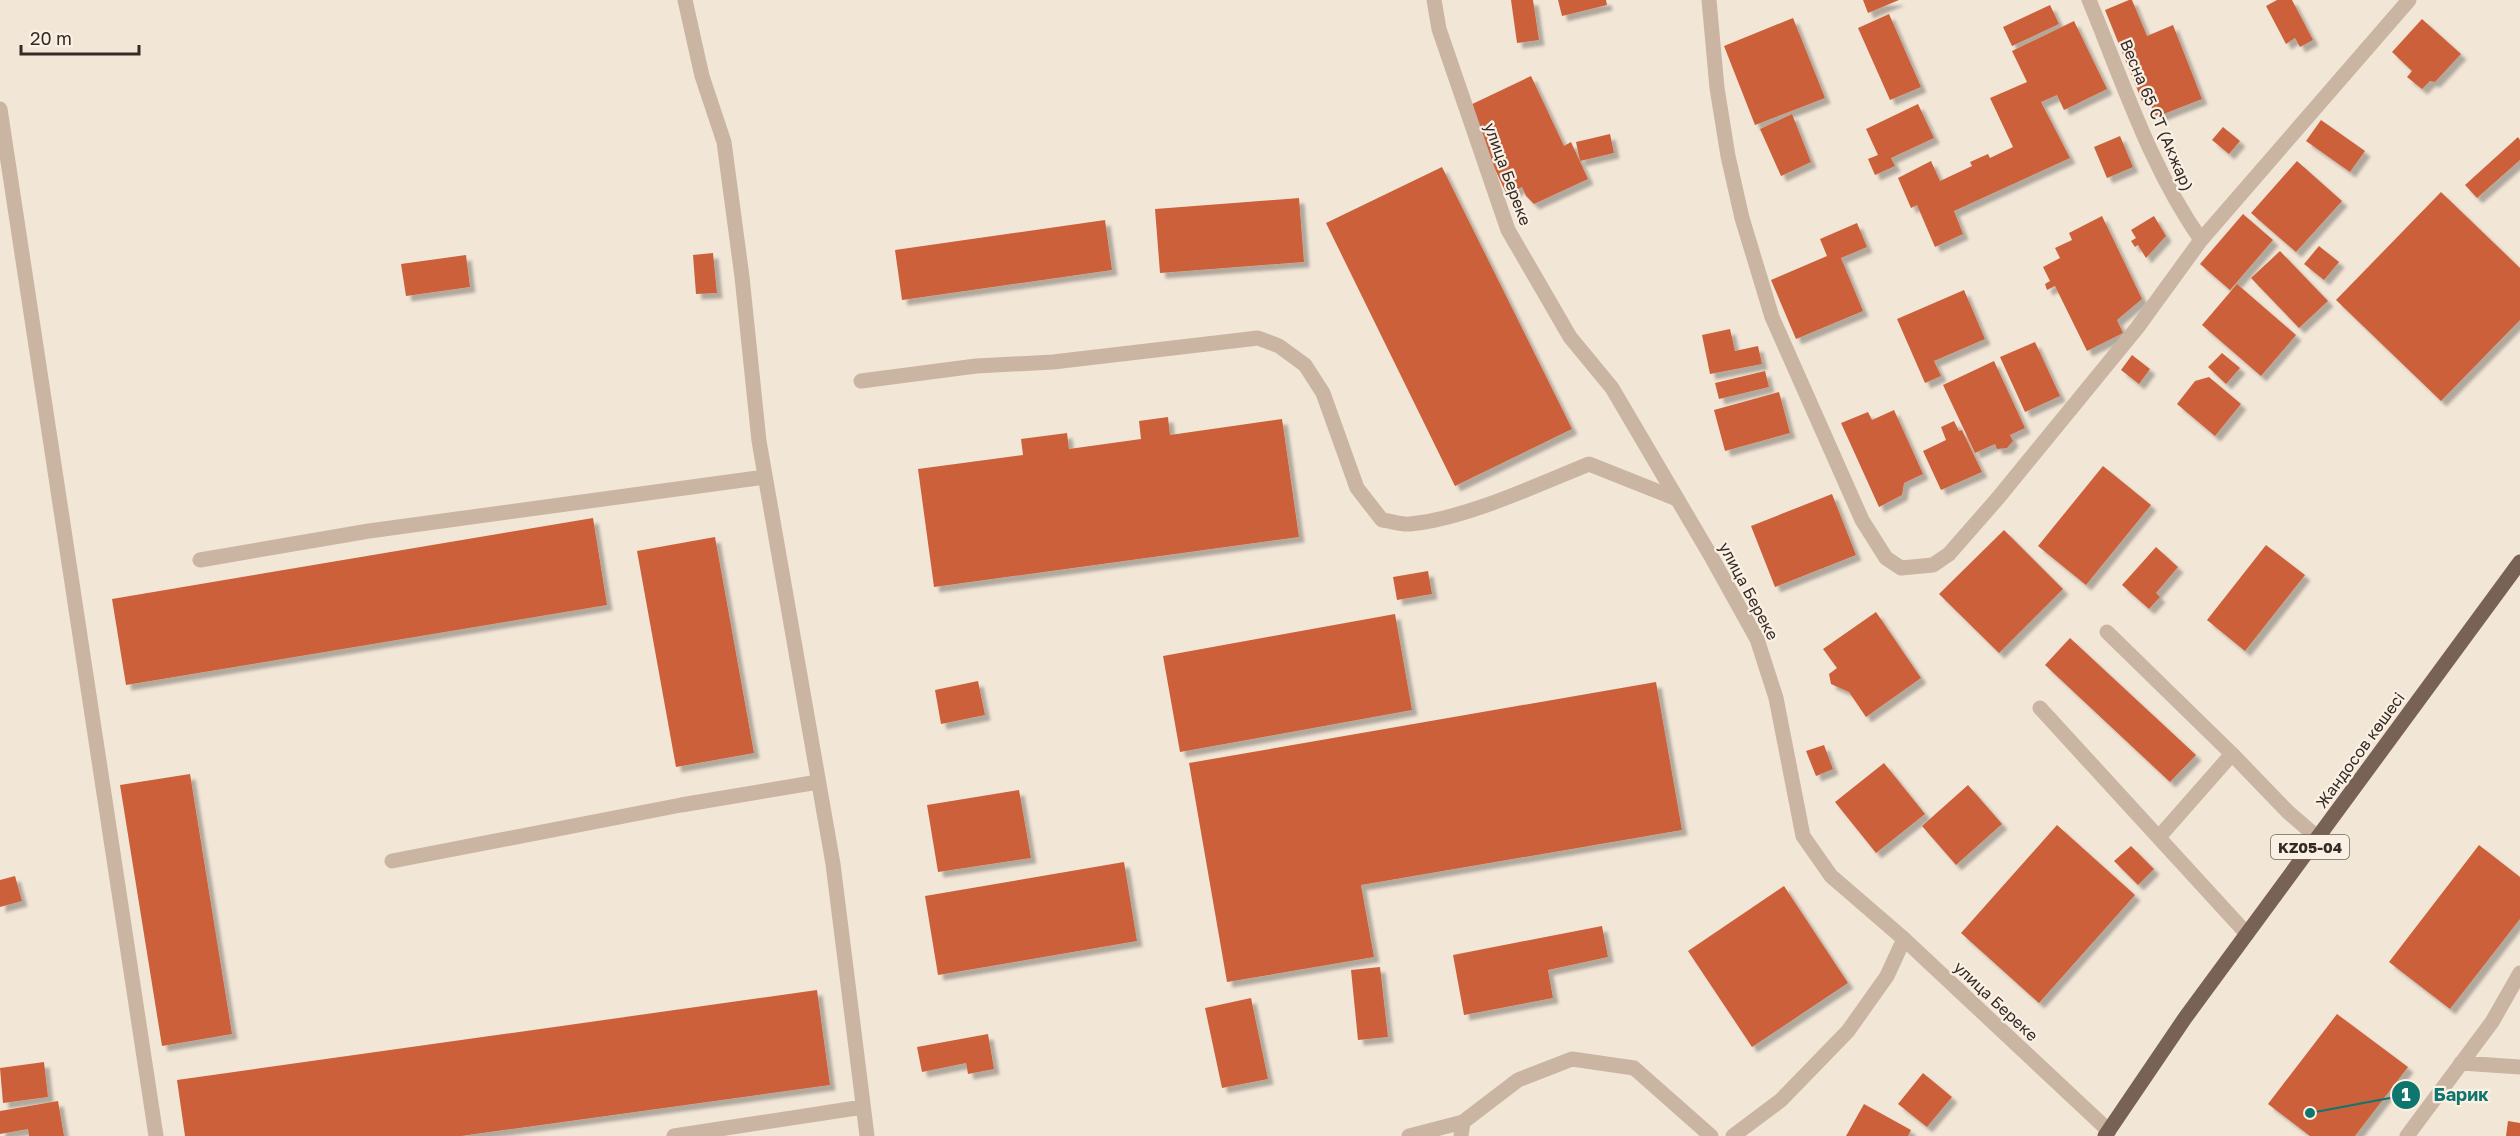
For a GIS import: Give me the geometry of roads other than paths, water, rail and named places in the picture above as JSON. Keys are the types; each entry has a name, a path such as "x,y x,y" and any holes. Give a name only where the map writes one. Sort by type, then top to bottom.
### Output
{"main road":[{"name":"Жандосов көшесі","path":"2107,1133 2185,1018 2520,562"}],"street":[{"path":"685,0 702,76 723,142 765,477 833,864 867,1136"},
{"name":"улица Береке","path":"1434,0 1438,29 1508,230 1570,337 1612,388 1712,558 1756,639 1776,698 1803,836 1831,876 1904,939 2107,1133"},
{"path":"1709,0 1716,88 1728,156 1742,218 1772,317 1862,520 1886,558 1901,568 1933,565 1949,554 2124,345 2201,240 2409,0"},
{"name":"Весна 65 СТ (Акжар)","path":"2089,0 2143,134 2176,204 2201,240"},
{"path":"0,110 156,1136"},
{"path":"861,381 976,366 1053,362 1258,338 1279,346 1305,365 1323,393 1357,488 1382,520 1408,524 1443,517 1492,502 1589,464 1677,500"},
{"path":"200,560 369,531 765,477"},
{"path":"2107,632 2288,812 2318,838"},
{"path":"2040,708 2247,934"},
{"path":"2159,837 2232,754"},
{"path":"392,861 669,807 818,782"},
{"path":"1733,1136 1781,1100 1848,1031 1887,976 1904,939"},
{"path":"2407,1136 2492,1022 2520,973"},
{"path":"1409,1136 1462,1129 1518,1080 1572,1059 1635,1068 1711,1136"},
{"path":"2461,1063 2520,1067"},
{"path":"674,1136 863,1107"}],"place":[{"name":"Барик","path":"2310,1113"}]}
